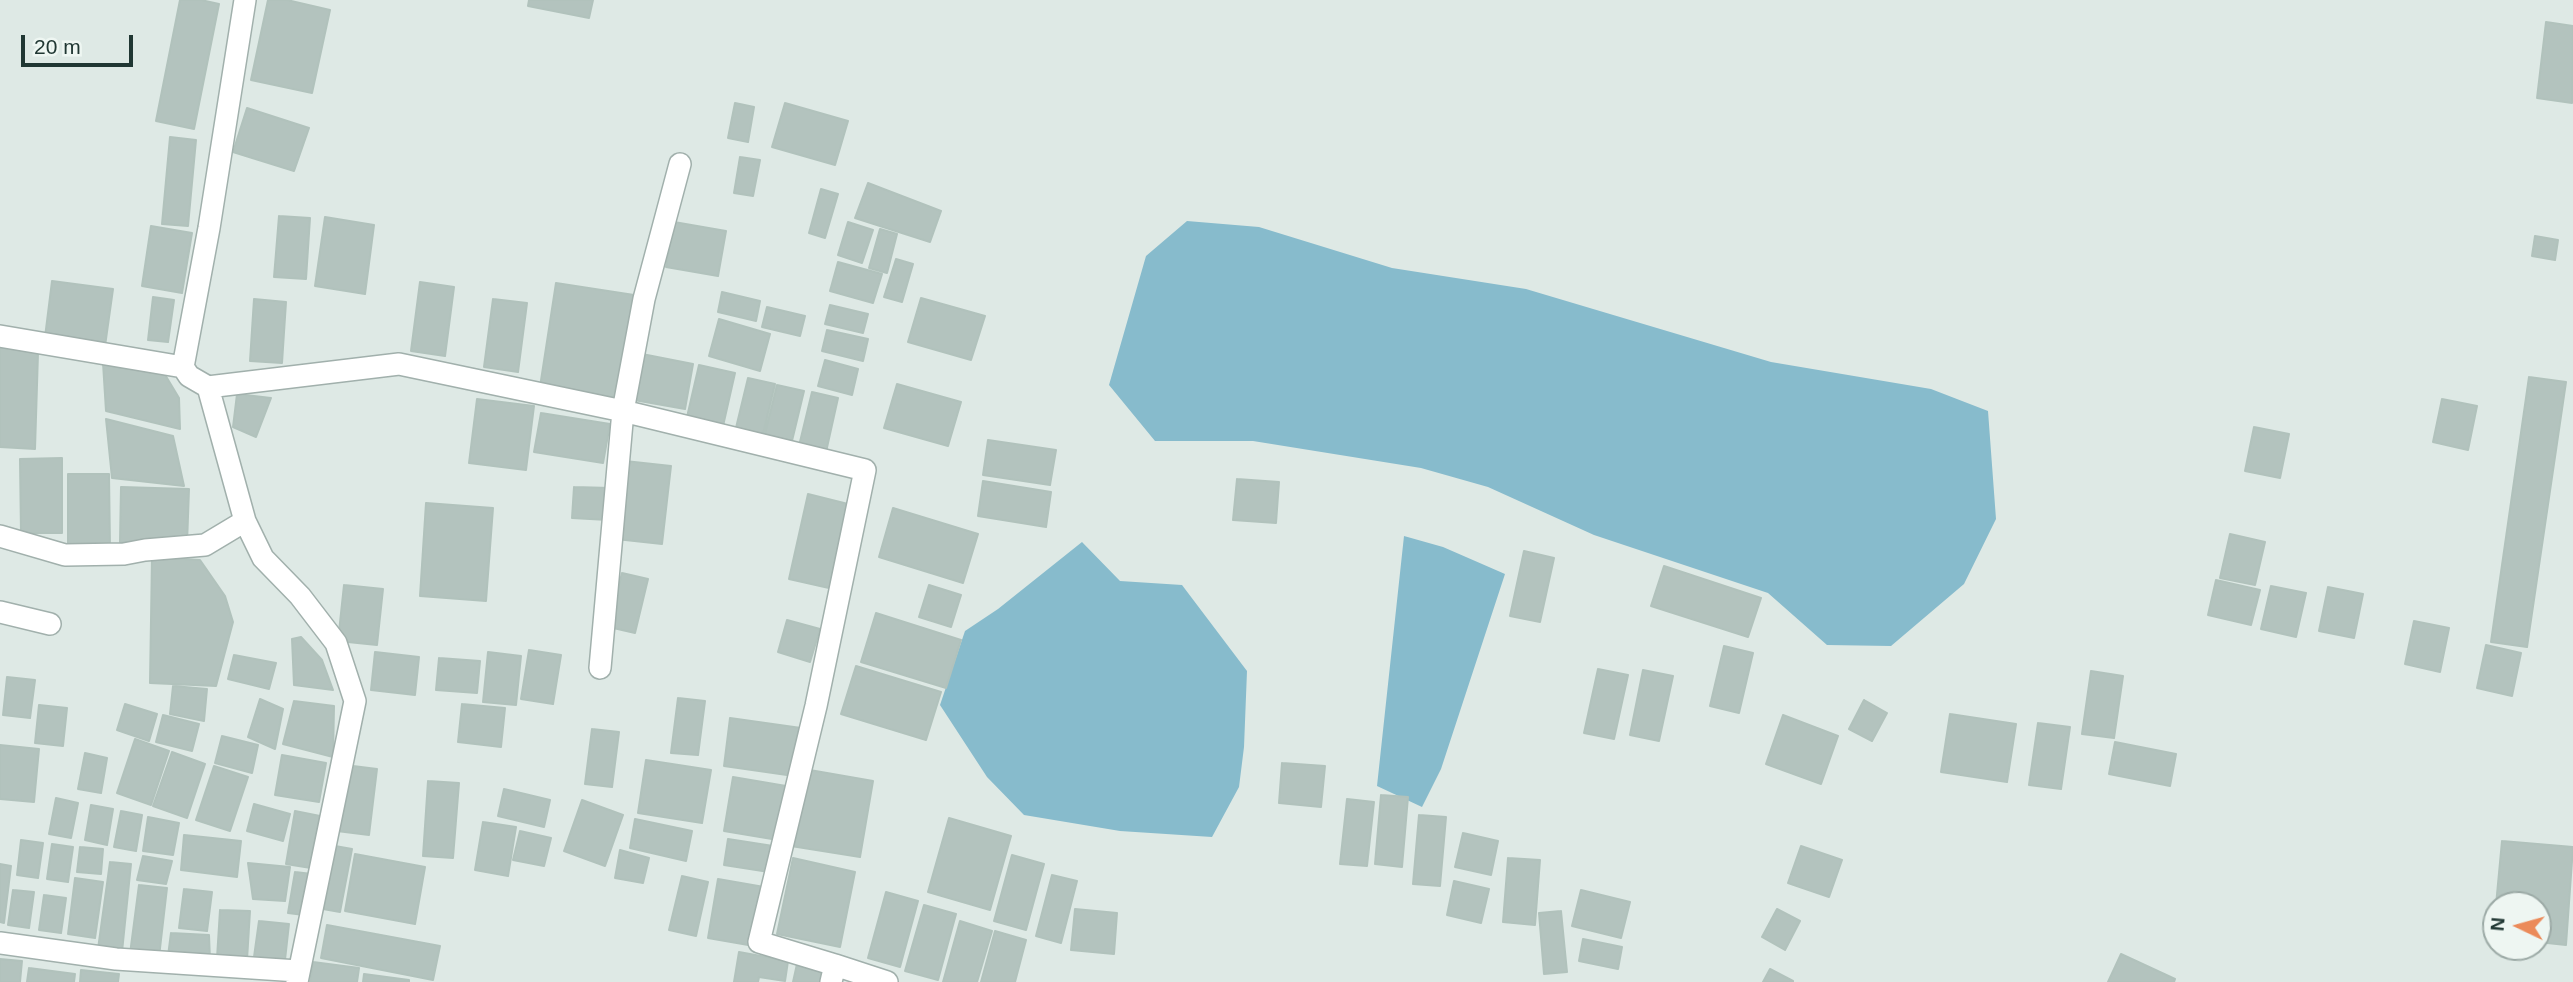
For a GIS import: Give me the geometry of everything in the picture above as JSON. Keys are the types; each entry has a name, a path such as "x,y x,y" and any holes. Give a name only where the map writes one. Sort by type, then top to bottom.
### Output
{"street":[{"path":"245,0 209,229 183,367 189,376 208,387 399,364 623,411 865,470 816,706 759,942 833,973 887,982"},
{"path":"600,668 623,411 644,299 680,164"},
{"path":"0,336 183,367"},
{"path":"0,943 116,959 298,977 355,701 336,643 300,596 263,558 245,521 208,387"},
{"path":"0,536 65,555 124,554 205,545 245,521"},
{"path":"0,612 50,624"}],"water":[{"path":"1187,221 1259,227 1392,268 1526,289 1771,362 1931,389 1988,411 1996,519 1964,584 1891,646 1827,645 1768,593 1594,535 1488,487 1421,468 1253,441 1155,441 1109,385 1146,256"},
{"path":"1404,536 1443,547 1505,574 1441,769 1422,807 1377,786"},
{"path":"1082,542 1120,581 1182,585 1247,671 1244,747 1239,787 1212,837 1120,831 1024,815 987,777 940,705 965,631 998,609"}],"building":[{"path":"180,0 201,0 219,4 194,129 156,121"},
{"path":"268,0 287,0 330,10 312,93 251,80"},
{"path":"529,0 593,0 589,18 528,6"},
{"path":"2546,22 2573,26 2572,103 2537,98"},
{"path":"735,103 754,107 748,142 728,138"},
{"path":"785,103 848,121 835,165 772,147"},
{"path":"247,108 309,128 294,171 233,152"},
{"path":"170,137 196,140 188,226 162,224"},
{"path":"740,157 760,160 753,196 734,193"},
{"path":"868,183 941,211 930,242 855,218"},
{"path":"821,189 838,194 825,238 809,233"},
{"path":"279,216 310,218 306,279 274,277"},
{"path":"325,217 374,225 365,294 315,286"},
{"path":"674,222 726,231 718,276 666,267"},
{"path":"848,222 873,230 862,263 838,255"},
{"path":"151,226 192,233 182,293 142,286"},
{"path":"880,229 897,234 887,273 869,268"},
{"path":"2535,236 2558,240 2555,260 2532,256"},
{"path":"896,259 913,264 902,302 884,297"},
{"path":"838,262 882,274 873,303 830,291"},
{"path":"52,281 113,289 105,346 45,337"},
{"path":"420,282 454,287 445,356 411,351"},
{"path":"556,283 634,295 618,399 540,387"},
{"path":"722,292 760,301 756,321 718,312"},
{"path":"153,297 174,300 168,342 148,340"},
{"path":"921,298 985,316 971,360 908,342"},
{"path":"254,299 286,302 282,363 250,361"},
{"path":"493,299 527,303 518,372 484,367"},
{"path":"830,305 868,314 863,333 825,324"},
{"path":"767,307 805,316 800,336 762,327"},
{"path":"719,319 770,334 760,371 709,356"},
{"path":"827,330 868,339 863,361 822,351"},
{"path":"0,346 38,353 35,449 0,447"},
{"path":"642,354 693,364 685,409 634,400"},
{"path":"825,360 858,369 852,395 818,386"},
{"path":"103,363 164,373 179,398 180,429 106,411"},
{"path":"699,365 735,373 723,426 687,417"},
{"path":"2529,377 2566,382 2527,647 2491,642"},
{"path":"748,378 775,384 762,438 735,432"},
{"path":"897,384 961,402 948,446 884,428"},
{"path":"777,385 804,391 791,445 764,438"},
{"path":"812,392 838,398 826,452 799,446"},
{"path":"237,394 271,398 256,437 233,427"},
{"path":"477,399 534,406 526,470 469,463"},
{"path":"2442,399 2477,406 2468,450 2433,442"},
{"path":"541,413 610,424 603,463 534,452"},
{"path":"106,419 173,436 184,486 112,478"},
{"path":"2254,427 2289,434 2280,478 2245,471"},
{"path":"988,440 1056,450 1050,485 983,475"},
{"path":"62,458 62,533 21,533 20,459"},
{"path":"625,461 671,466 662,544 616,539"},
{"path":"68,474 109,474 110,549 68,549"},
{"path":"1237,479 1279,482 1276,523 1233,520"},
{"path":"983,481 1051,492 1046,527 978,516"},
{"path":"121,487 189,489 187,544 120,542"},
{"path":"574,487 610,488 608,520 572,518"},
{"path":"808,494 848,504 829,588 789,579"},
{"path":"426,503 493,508 486,601 420,596"},
{"path":"893,508 978,534 963,583 879,557"},
{"path":"2230,534 2265,542 2255,585 2220,578"},
{"path":"1524,551 1554,558 1540,622 1510,616"},
{"path":"152,557 200,560 225,596 233,622 216,686 150,683"},
{"path":"1664,566 1761,598 1748,637 1651,606"},
{"path":"622,573 648,579 635,633 609,627"},
{"path":"2216,580 2260,590 2251,625 2208,615"},
{"path":"344,585 383,589 377,645 338,641"},
{"path":"929,585 961,595 951,627 919,617"},
{"path":"2271,586 2306,593 2296,637 2261,629"},
{"path":"2328,587 2363,594 2354,638 2319,631"},
{"path":"876,613 961,640 946,688 861,662"},
{"path":"787,620 820,629 810,662 778,652"},
{"path":"2414,621 2449,628 2440,672 2405,664"},
{"path":"301,637 322,660 333,690 294,685 292,639"},
{"path":"2486,645 2521,653 2512,696 2477,688"},
{"path":"1724,646 1753,653 1739,713 1710,706"},
{"path":"529,650 561,655 553,704 521,699"},
{"path":"375,652 419,657 415,695 371,690"},
{"path":"488,652 521,656 516,705 483,702"},
{"path":"234,655 276,663 269,689 228,679"},
{"path":"439,658 480,661 477,693 436,690"},
{"path":"856,666 941,692 926,740 841,714"},
{"path":"1598,669 1628,675 1614,739 1584,733"},
{"path":"1643,670 1673,676 1659,741 1630,735"},
{"path":"2091,671 2123,676 2114,738 2082,734"},
{"path":"7,677 35,680 30,718 3,715"},
{"path":"173,686 207,689 204,721 170,714"},
{"path":"678,698 705,701 698,755 671,753"},
{"path":"260,699 283,709 275,749 248,737"},
{"path":"1864,700 1887,713 1872,741 1849,729"},
{"path":"294,701 334,706 333,757 283,744"},
{"path":"125,704 157,714 149,741 117,730"},
{"path":"462,704 505,708 501,747 458,742"},
{"path":"39,705 67,708 63,746 35,743"},
{"path":"1950,714 2016,724 2007,782 1941,772"},
{"path":"163,715 199,724 192,751 156,742"},
{"path":"1783,715 1838,736 1821,784 1766,764"},
{"path":"730,718 801,728 794,776 724,766"},
{"path":"2038,723 2070,727 2061,789 2029,785"},
{"path":"592,729 619,732 612,787 585,784"},
{"path":"222,736 258,745 252,773 215,763"},
{"path":"135,739 169,751 151,805 117,793"},
{"path":"2115,742 2176,754 2170,786 2109,774"},
{"path":"0,745 39,749 34,802 0,799"},
{"path":"172,752 205,764 187,818 153,806"},
{"path":"85,753 107,758 101,793 78,789"},
{"path":"282,755 326,763 319,802 275,795"},
{"path":"646,760 711,770 702,823 638,813"},
{"path":"1282,763 1325,766 1321,807 1279,803"},
{"path":"345,765 377,769 369,835 337,831"},
{"path":"214,766 248,777 230,831 196,820"},
{"path":"804,769 873,781 860,857 791,846"},
{"path":"733,777 786,786 778,840 724,831"},
{"path":"428,781 459,783 453,858 423,856"},
{"path":"504,789 550,800 544,827 498,816"},
{"path":"1381,795 1408,797 1402,867 1375,864"},
{"path":"56,798 78,803 71,838 49,834"},
{"path":"1347,799 1374,802 1367,866 1340,864"},
{"path":"582,800 623,815 605,866 564,851"},
{"path":"254,804 290,814 283,841 247,831"},
{"path":"91,805 113,809 107,845 85,840"},
{"path":"121,811 142,815 136,851 114,847"},
{"path":"295,811 320,816 311,868 286,864"},
{"path":"1419,815 1446,817 1440,886 1413,884"},
{"path":"148,817 179,823 173,855 143,851"},
{"path":"949,818 1011,836 990,910 928,892"},
{"path":"635,819 692,831 686,861 630,848"},
{"path":"483,822 516,827 508,876 475,870"},
{"path":"520,831 551,838 544,866 513,860"},
{"path":"1463,833 1498,841 1491,875 1455,867"},
{"path":"184,835 241,841 237,877 181,870"},
{"path":"728,839 773,846 769,872 724,865"},
{"path":"21,840 43,843 38,878 17,875"},
{"path":"2502,841 2573,847 2566,945 2552,944 2552,891 2497,891"},
{"path":"52,844 73,847 68,882 47,879"},
{"path":"335,846 352,849 340,912 323,909"},
{"path":"1801,846 1842,860 1829,897 1788,883"},
{"path":"80,847 103,849 101,874 77,872"},
{"path":"620,850 649,858 643,883 615,878"},
{"path":"355,854 425,867 415,924 345,911"},
{"path":"1012,855 1044,864 1026,930 994,921"},
{"path":"143,856 172,861 166,884 137,880"},
{"path":"793,858 855,872 840,947 777,934"},
{"path":"1508,858 1540,860 1535,925 1503,922"},
{"path":"110,862 131,864 122,952 98,949"},
{"path":"248,863 290,867 285,901 253,899"},
{"path":"0,864 11,866 4,923 0,922"},
{"path":"295,872 312,874 304,915 288,913"},
{"path":"1052,875 1077,881 1061,943 1036,936"},
{"path":"682,876 708,882 696,936 669,930"},
{"path":"75,878 103,882 95,938 68,934"},
{"path":"718,879 764,887 754,946 708,938"},
{"path":"1454,881 1489,889 1481,923 1447,915"},
{"path":"139,885 167,888 159,957 130,954"},
{"path":"184,889 212,892 207,931 179,928"},
{"path":"13,890 34,892 29,928 8,925"},
{"path":"1581,890 1630,902 1621,938 1572,926"},
{"path":"886,892 918,901 900,967 868,958"},
{"path":"44,895 66,898 61,933 39,930"},
{"path":"924,905 956,914 938,980 905,971"},
{"path":"1075,909 1117,913 1114,954 1071,950"},
{"path":"1777,909 1800,921 1785,950 1762,937"},
{"path":"220,910 250,911 247,960 217,958"},
{"path":"1561,911 1567,972 1544,974 1539,913"},
{"path":"259,921 289,924 285,960 254,957"},
{"path":"960,921 992,931 977,982 943,982"},
{"path":"327,925 440,946 433,980 321,958"},
{"path":"995,931 1026,940 1015,982 981,982"},
{"path":"171,933 209,935 210,960 168,956"},
{"path":"1583,939 1622,947 1618,969 1579,961"},
{"path":"739,952 788,961 785,981 759,977 758,982 734,982"},
{"path":"2121,954 2175,979 2174,982 2108,982"},
{"path":"0,959 22,961 20,982 0,982"},
{"path":"313,962 359,968 357,982 310,982"},
{"path":"797,964 826,972 824,982 793,982"},
{"path":"29,968 75,974 74,982 27,982"},
{"path":"1770,969 1793,981 1793,982 1763,982"},
{"path":"81,970 119,974 118,982 80,982"},
{"path":"364,974 409,980 409,982 363,982"}]}
